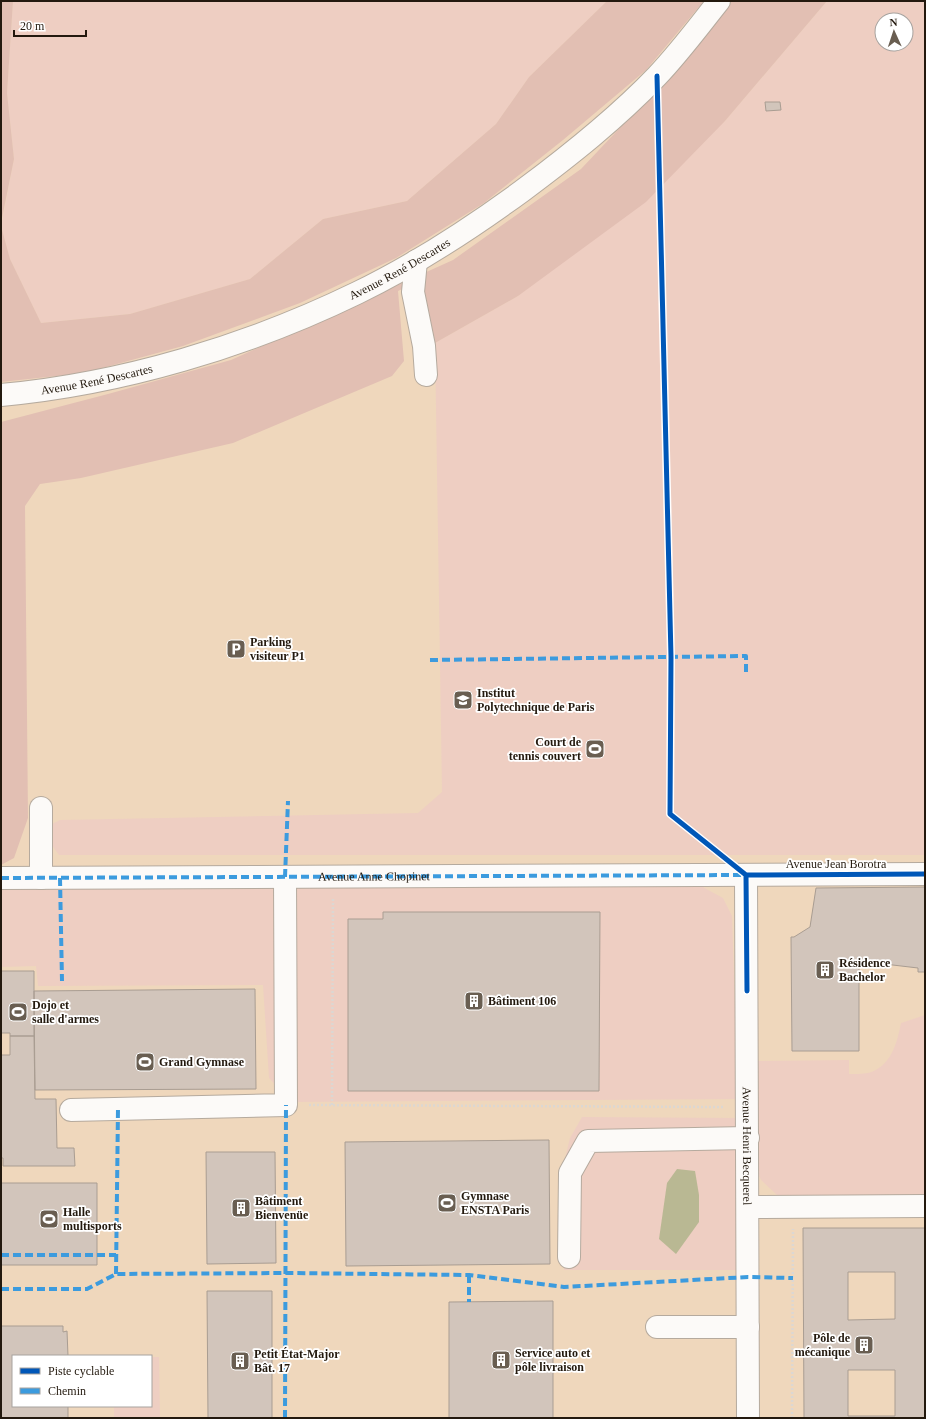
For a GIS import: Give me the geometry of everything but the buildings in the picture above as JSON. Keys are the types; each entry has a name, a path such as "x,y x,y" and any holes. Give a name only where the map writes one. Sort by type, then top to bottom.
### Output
{"street":[{"name":"Avenue René Descartes","path":"1,395 84,384 154,368 245,340 357,293 416,261 498,209 546,173 604,126 657,76 719,1"},
{"path":"416,261 413,292 424,346 426,375"},
{"path":"41,808 41,878"},
{"name":"Avenue Jean Borotra","path":"746,875 925,874"},
{"name":"Avenue Anne Chopinet","path":"1,878 746,875"},
{"name":"Avenue Henri Becquerel","path":"746,875 748,1418"},
{"path":"71,1110 286,1106 285,877"},
{"path":"569,1257 570,1173 588,1141 748,1138"},
{"path":"748,1206 925,1206"},
{"path":"658,1327 748,1327"}],"path":[{"path":"332,1105 333,877"},
{"path":"286,1106 748,1107"},
{"path":"792,1418 793,1207"}],"shaded area":[{"name":"Institut Polytechnique de Paris","path":"1,1 925,1 925,1418 1,1418"},
{"path":"1,1 13,1 7,93 14,159 1,223"},
{"path":"13,1 607,1 529,77 496,124 407,201 323,219 250,279 130,314 41,323 10,259 1,226 14,159 7,93"},
{"path":"607,1 704,1 646,70 563,140 484,203 396,258 300,303 183,346 84,373 1,382 1,226 10,259 41,323 130,314 250,279 323,219 407,201 496,124 529,77"},
{"path":"727,1 827,1 725,121 646,202 518,296 435,343 422,279 398,291 404,361 392,376 233,443 81,478 40,484 25,506 28,818 14,858 1,865 1,422 231,360 453,260 581,169 665,80"},
{"path":"827,1 925,1 925,855 59,855 41,830 60,820 418,813 442,792 435,343 518,296 725,121"},
{"path":"699,885 723,898 732,916 738,1099 291,1102 269,1078 263,985 38,986 36,966 1,967 1,887"},
{"path":"925,1015 925,1197 793,1198 777,1195 761,1180 758,1173 758,1061 849,1060 849,1074 868,1073 876,1070 882,1065 892,1053 901,1023"},
{"path":"582,1117 740,1118 739,1270 564,1270 564,1163 570,1138"},
{"path":"677,1169 695,1171 699,1195 699,1222 676,1254 659,1239 667,1183"},
{"path":"152,1357 159,1357 160,1418 114,1418 114,1407 152,1407"}],"marked path":[{"path":"430,660 746,656 746,676"},
{"path":"285,877 288,801"},
{"path":"1,878 745,875"},
{"path":"60,878 62,981"},
{"path":"285,1418 286,1105"},
{"path":"116,1274 118,1108"},
{"path":"1,1255 116,1255"},
{"path":"1,1289 87,1289 116,1274 286,1273 469,1275 564,1287 748,1277 793,1278"},
{"path":"469,1275 469,1302"}],"cycle path":[{"path":"657,76 671,657 670,814 746,875"},
{"path":"746,875 925,874"},
{"path":"746,875 747,991"}],"place":[{"name":"Parking visiteur P1","path":"236,649"},
{"name":"Institut Polytechnique de Paris","path":"463,700"},
{"name":"Court de tennis couvert","path":"595,749"},
{"name":"Résidence Bachelor","path":"825,970"},
{"name":"Bâtiment 106","path":"474,1001"},
{"name":"Dojo et salle d'armes","path":"18,1012"},
{"name":"Grand Gymnase","path":"145,1062"},
{"name":"Gymnase ENSTA Paris","path":"447,1203"},
{"name":"Bâtiment Bienvenüe","path":"241,1208"},
{"name":"Halle multisports","path":"49,1219"},
{"name":"Pôle de mécanique","path":"864,1345"},
{"name":"Service auto et pôle livraison","path":"501,1360"},
{"name":"Petit État-Major Bât. 17","path":"240,1361"}]}
